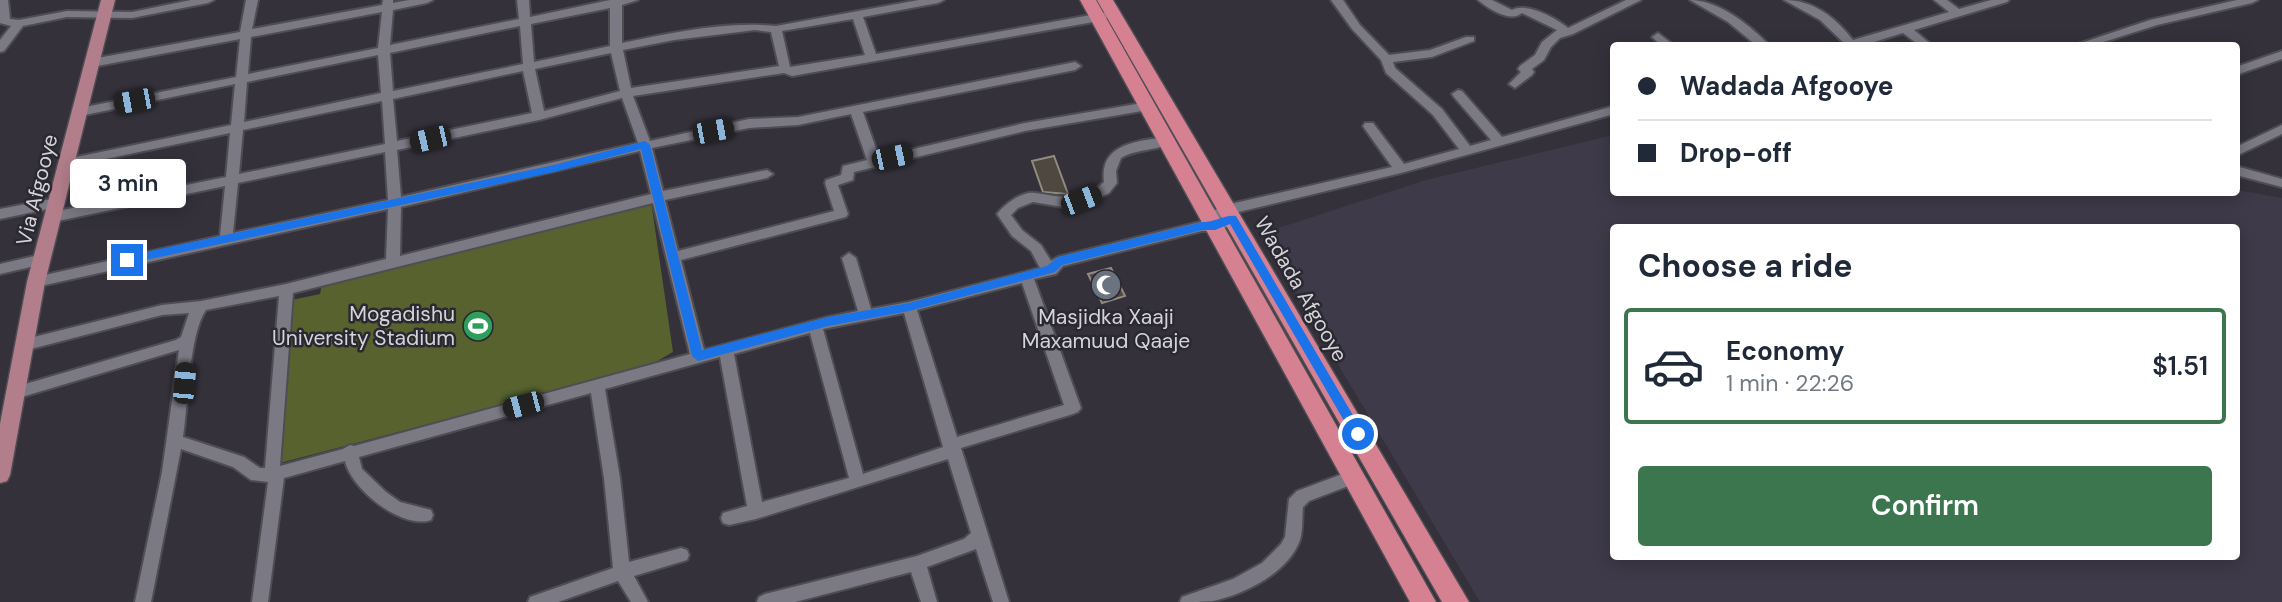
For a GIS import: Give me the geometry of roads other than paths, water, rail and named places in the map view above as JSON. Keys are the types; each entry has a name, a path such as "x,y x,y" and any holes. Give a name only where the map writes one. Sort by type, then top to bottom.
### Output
{"highway":[{"name":"Wadada Afgooye","path":"1101,7 1148,106 1167,141 1221,218 1353,477 1423,602"},
{"name":"Wadada Afgooye","path":"1101,7 1221,218 1456,602"}],"main road":[{"name":"Via Afgooye","path":"0,474 11,391 106,7"}],"street":[{"path":"2,0 5,22 19,23"},
{"path":"0,29 106,7 132,15 208,0"},
{"path":"226,241 246,32 252,0"},
{"path":"92,63 388,4 427,0"},
{"path":"523,0 528,66 539,116"},
{"path":"80,112 616,1 632,0"},
{"path":"67,163 528,66 540,66 616,47 755,27 776,29 938,0"},
{"path":"1337,0 1356,27 1386,59 1390,71 1438,112 1466,149"},
{"path":"1484,0 1513,15 1519,9 1524,10 1562,28 1563,34"},
{"path":"1515,84 1528,72 1524,69 1540,57 1546,45 1556,35 1635,0"},
{"path":"1696,0 1732,20 1760,42"},
{"path":"1790,0 1820,7 1847,42"},
{"path":"1940,0 1956,12"},
{"path":"1860,42 2003,0"},
{"path":"2090,42 2154,22 2252,0"},
{"path":"616,1 616,47 626,93 645,145 659,196 698,356"},
{"path":"388,4 384,51 395,202 393,262"},
{"path":"0,214 55,210 230,181 539,116 626,93 785,69 792,72 812,70 1101,7"},
{"path":"857,15 872,58"},
{"path":"0,48 19,23"},
{"path":"776,29 785,69"},
{"path":"1905,29 1923,42"},
{"path":"1658,37 1665,42"},
{"path":"1386,59 1432,53 1470,39"},
{"path":"2240,70 2282,55"},
{"path":"36,282 160,252 226,241 554,168 645,145 775,119 798,121 1075,66"},
{"path":"1458,94 1498,140"},
{"path":"675,257 841,214 831,183 848,177 846,169 1025,127 1148,106"},
{"path":"856,110 874,161"},
{"path":"174,440 238,462 257,475 274,474 698,356 816,326 909,307 1051,270 1058,261 1202,226 1221,218 1610,111"},
{"path":"1369,126 1401,169"},
{"path":"2240,149 2282,130"},
{"path":"1051,270 1042,261 1036,248 1017,233 1004,214 1013,205 1033,197 1043,202 1081,200 1105,190 1111,183 1107,170 1109,161 1117,153 1167,141"},
{"path":"2240,171 2282,183"},
{"path":"23,345 162,310 188,305 201,306 286,289 659,196 767,173"},
{"path":"849,258 866,316"},
{"path":"0,269 43,259"},
{"path":"729,518 858,482 1073,408 1026,276"},
{"path":"260,602 274,474 286,289"},
{"path":"143,602 159,536 187,340 194,316 201,306"},
{"path":"909,307 1001,602"},
{"path":"816,326 858,482"},
{"path":"11,391 175,346 187,340"},
{"path":"726,350 756,512"},
{"path":"597,386 610,460 622,572 640,602"},
{"path":"350,451 355,472 380,498 396,508 425,515"},
{"path":"1188,602 1238,585 1268,568 1287,550 1293,537 1295,504 1303,496 1353,477"},
{"path":"765,602 917,563 970,544 980,536"},
{"path":"536,602 681,555"},
{"path":"917,563 929,602"}],"place":[{"name":"Masjidka Xaaji Maxamuud Qaaje","path":"1106,285"},
{"name":"Mogadishu University Stadium","path":"478,326"}]}
